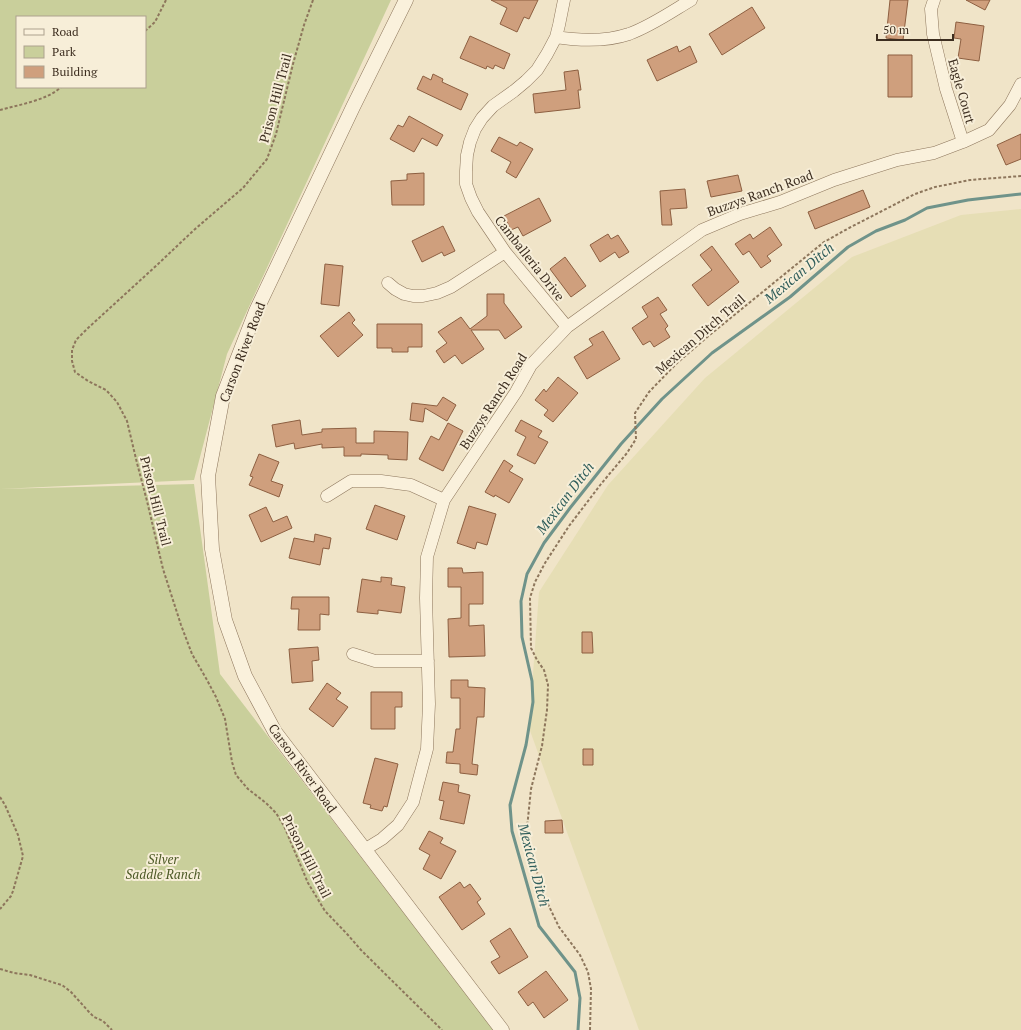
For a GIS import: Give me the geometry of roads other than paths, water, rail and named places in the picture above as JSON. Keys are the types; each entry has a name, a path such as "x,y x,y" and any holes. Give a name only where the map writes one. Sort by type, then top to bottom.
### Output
{"street":[{"name":"Carson River Road","path":"406,0 256,310 222,396 208,476 212,549 225,620 245,676 275,732 502,1030"},
{"name":"Camballeria Drive","path":"564,0 556,37 537,70 514,91 493,106 482,118 475,129 467,155 466,184 478,212 506,252 568,327"},
{"path":"556,37 590,40 629,34 646,27 691,0"},
{"name":"Eagle Court","path":"934,0 931,9 933,34 946,89 963,142"},
{"name":"Buzzys Ranch Road","path":"364,850 382,839 398,825 413,802 427,749 429,704 426,598 427,557 444,500 516,392 531,365 568,327 650,266 702,230 740,214 780,202 834,180 898,160 934,153 963,142 989,130 1010,104 1021,84"},
{"path":"388,283 394,290 404,294 423,296 451,287 506,252"},
{"path":"327,496 351,481 381,481 411,485 444,500"},
{"path":"353,654 375,661 428,661"}],"waterway":[{"name":"Mexican Ditch","path":"578,1030 580,998 575,972 539,926 512,831 510,805 526,745 533,702 532,681 522,637 521,601 527,574 544,543 570,508 621,444 662,399 712,353 790,297 848,247 876,231 905,220 927,208 968,200 1021,194"}],"park label":[{"name":"Silver Saddle Ranch","path":"163,866"}]}
